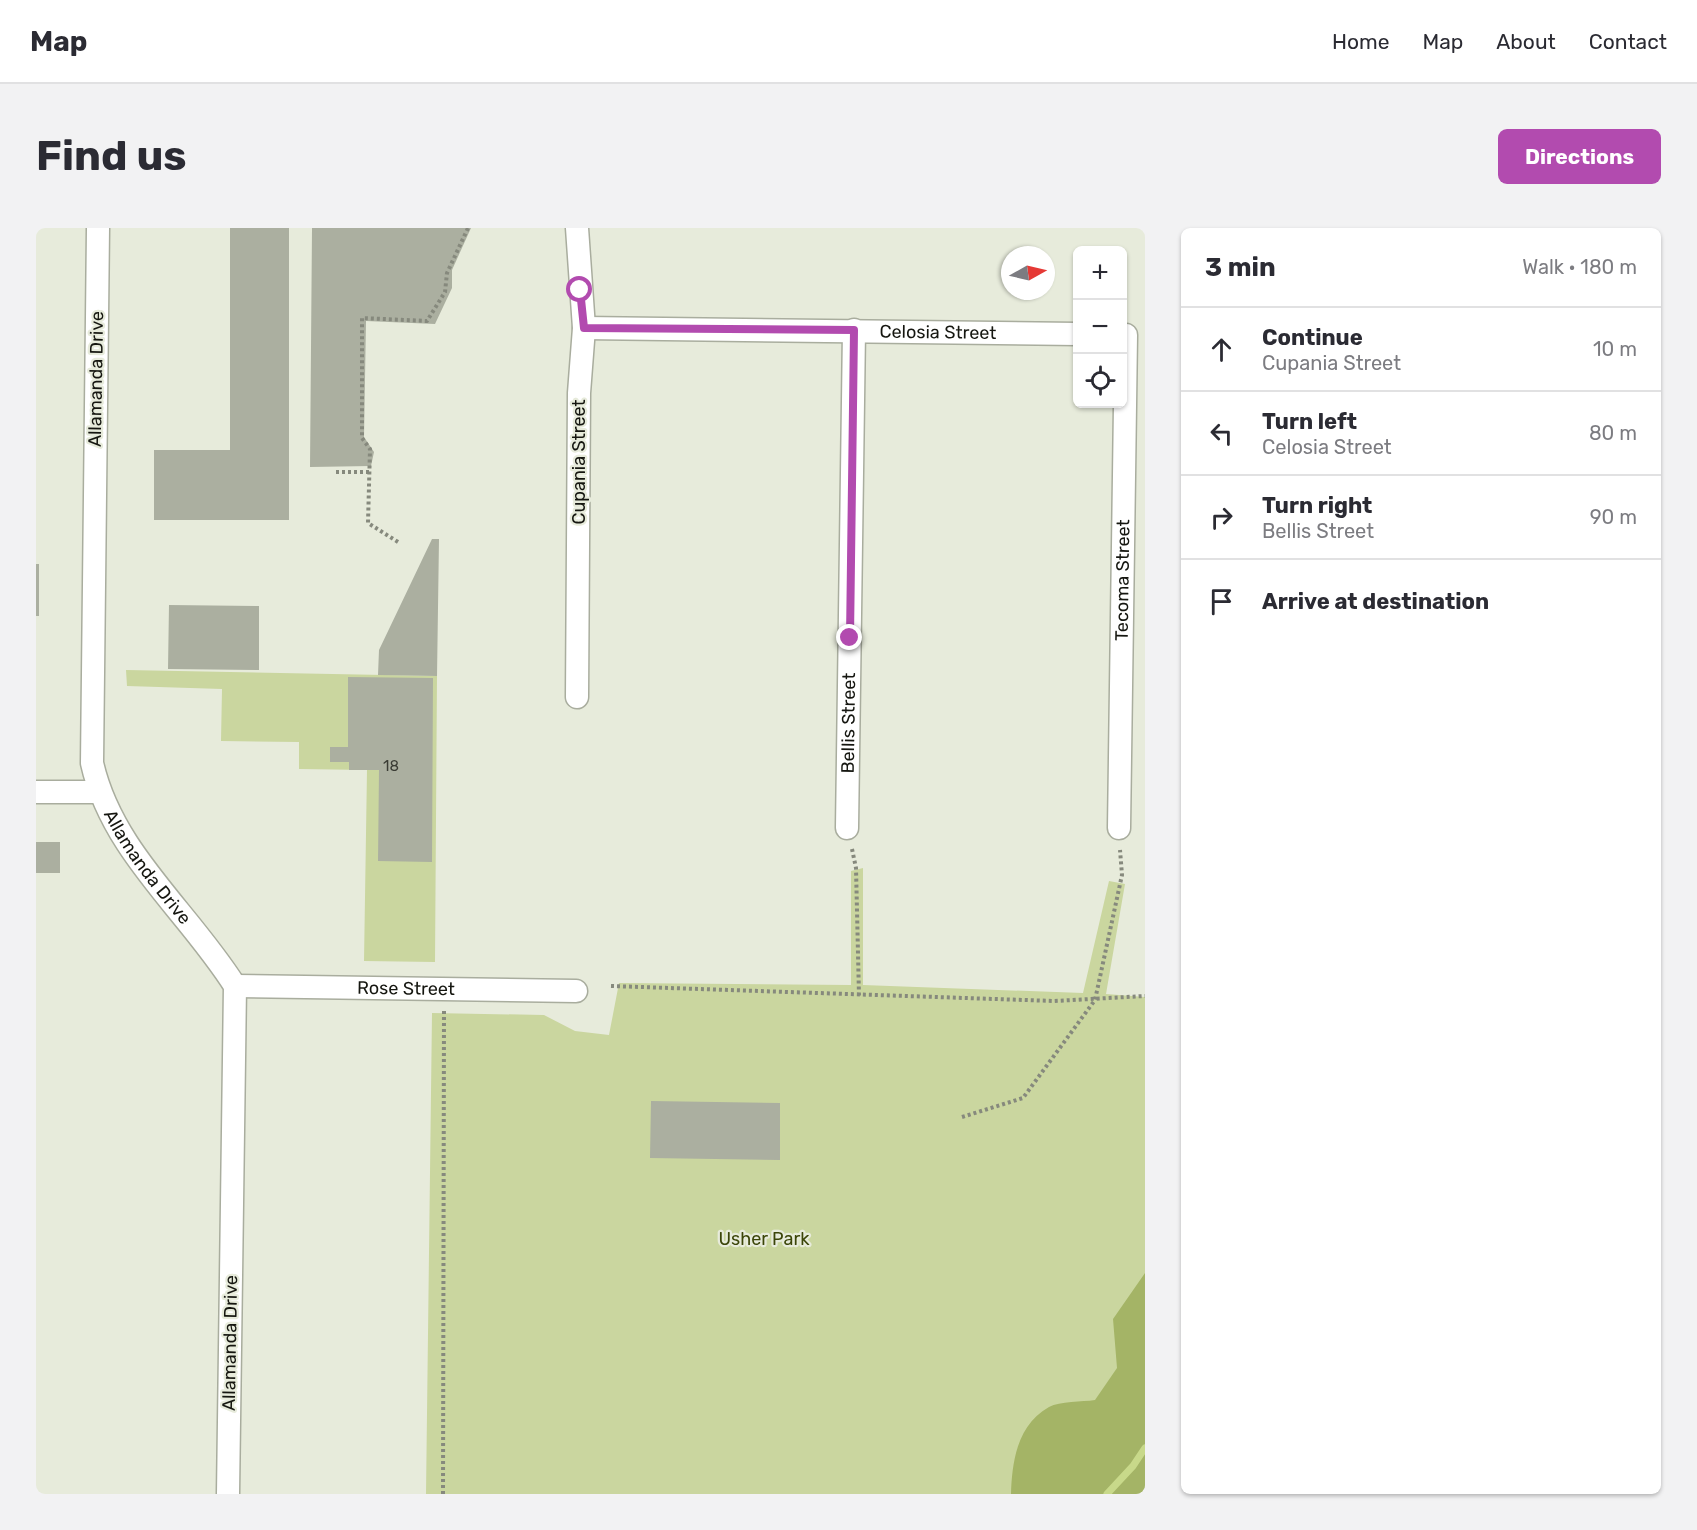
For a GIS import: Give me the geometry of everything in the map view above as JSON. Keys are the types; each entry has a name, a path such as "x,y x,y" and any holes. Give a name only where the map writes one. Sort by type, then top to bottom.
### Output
{"street":[{"name":"Allamanda Drive","path":"98,228 92,764 98,792 107,813 137,857 222,965 235,986 228,1494"},
{"name":"Cupania Street","path":"577,228 584,328 579,393 577,697"},
{"name":"Celosia Street","path":"584,328 1073,334"},
{"name":"Bellis Street","path":"847,828 854,330"},
{"name":"Tecoma Street","path":"1119,828 1131,335"},
{"path":"36,792 98,792"},
{"name":"Rose Street","path":"235,986 443,991 576,991"}],"path":[{"path":"398,543 368,523 370,449 362,438 362,318 427,321 445,292 447,273 468,228"},
{"path":"336,472 369,472"},
{"path":"847,828 856,868 859,996"},
{"path":"962,1117 1023,1098 1095,1000 1122,875 1119,828"},
{"path":"611,987 859,996 1095,1000 1145,996"},
{"path":"443,991 443,1494"}],"green space":[{"path":"126,670 437,676 435,962 364,961 367,770 299,769 299,742 221,741 222,689 127,686"},
{"name":"Usher Park","path":"863,868 863,985 1083,993 1109,881 1125,884 1106,994 1145,997 1145,1494 426,1494 432,1013 544,1015 575,1031 609,1035 619,983 851,985 851,871"},
{"path":"1145,1273 1145,1494 1011,1494 1018,1445 1030,1424 1038,1415 1054,1405 1095,1400 1117,1368 1113,1319"}],"building":[{"path":"230,228 289,228 289,520 154,520 154,450 230,450"},
{"path":"312,228 471,228 452,270 452,288 435,324 366,321 364,437 374,452 371,466 310,467"},
{"path":"432,539 439,539 437,676 378,675 379,650"},
{"path":"36,564 39,564 39,616 36,616"},
{"path":"169,605 259,606 259,670 168,669"},
{"path":"348,677 433,678 432,862 378,861 379,770 349,770 349,762 330,762 330,747 348,747"},
{"path":"36,842 60,842 60,873 36,873"},
{"path":"651,1101 780,1103 780,1160 650,1158"}],"waterway":[{"path":"1107,1494 1133,1466 1145,1448"}],"route":[{"path":"580,290 584,328 854,330 850,638"}]}
